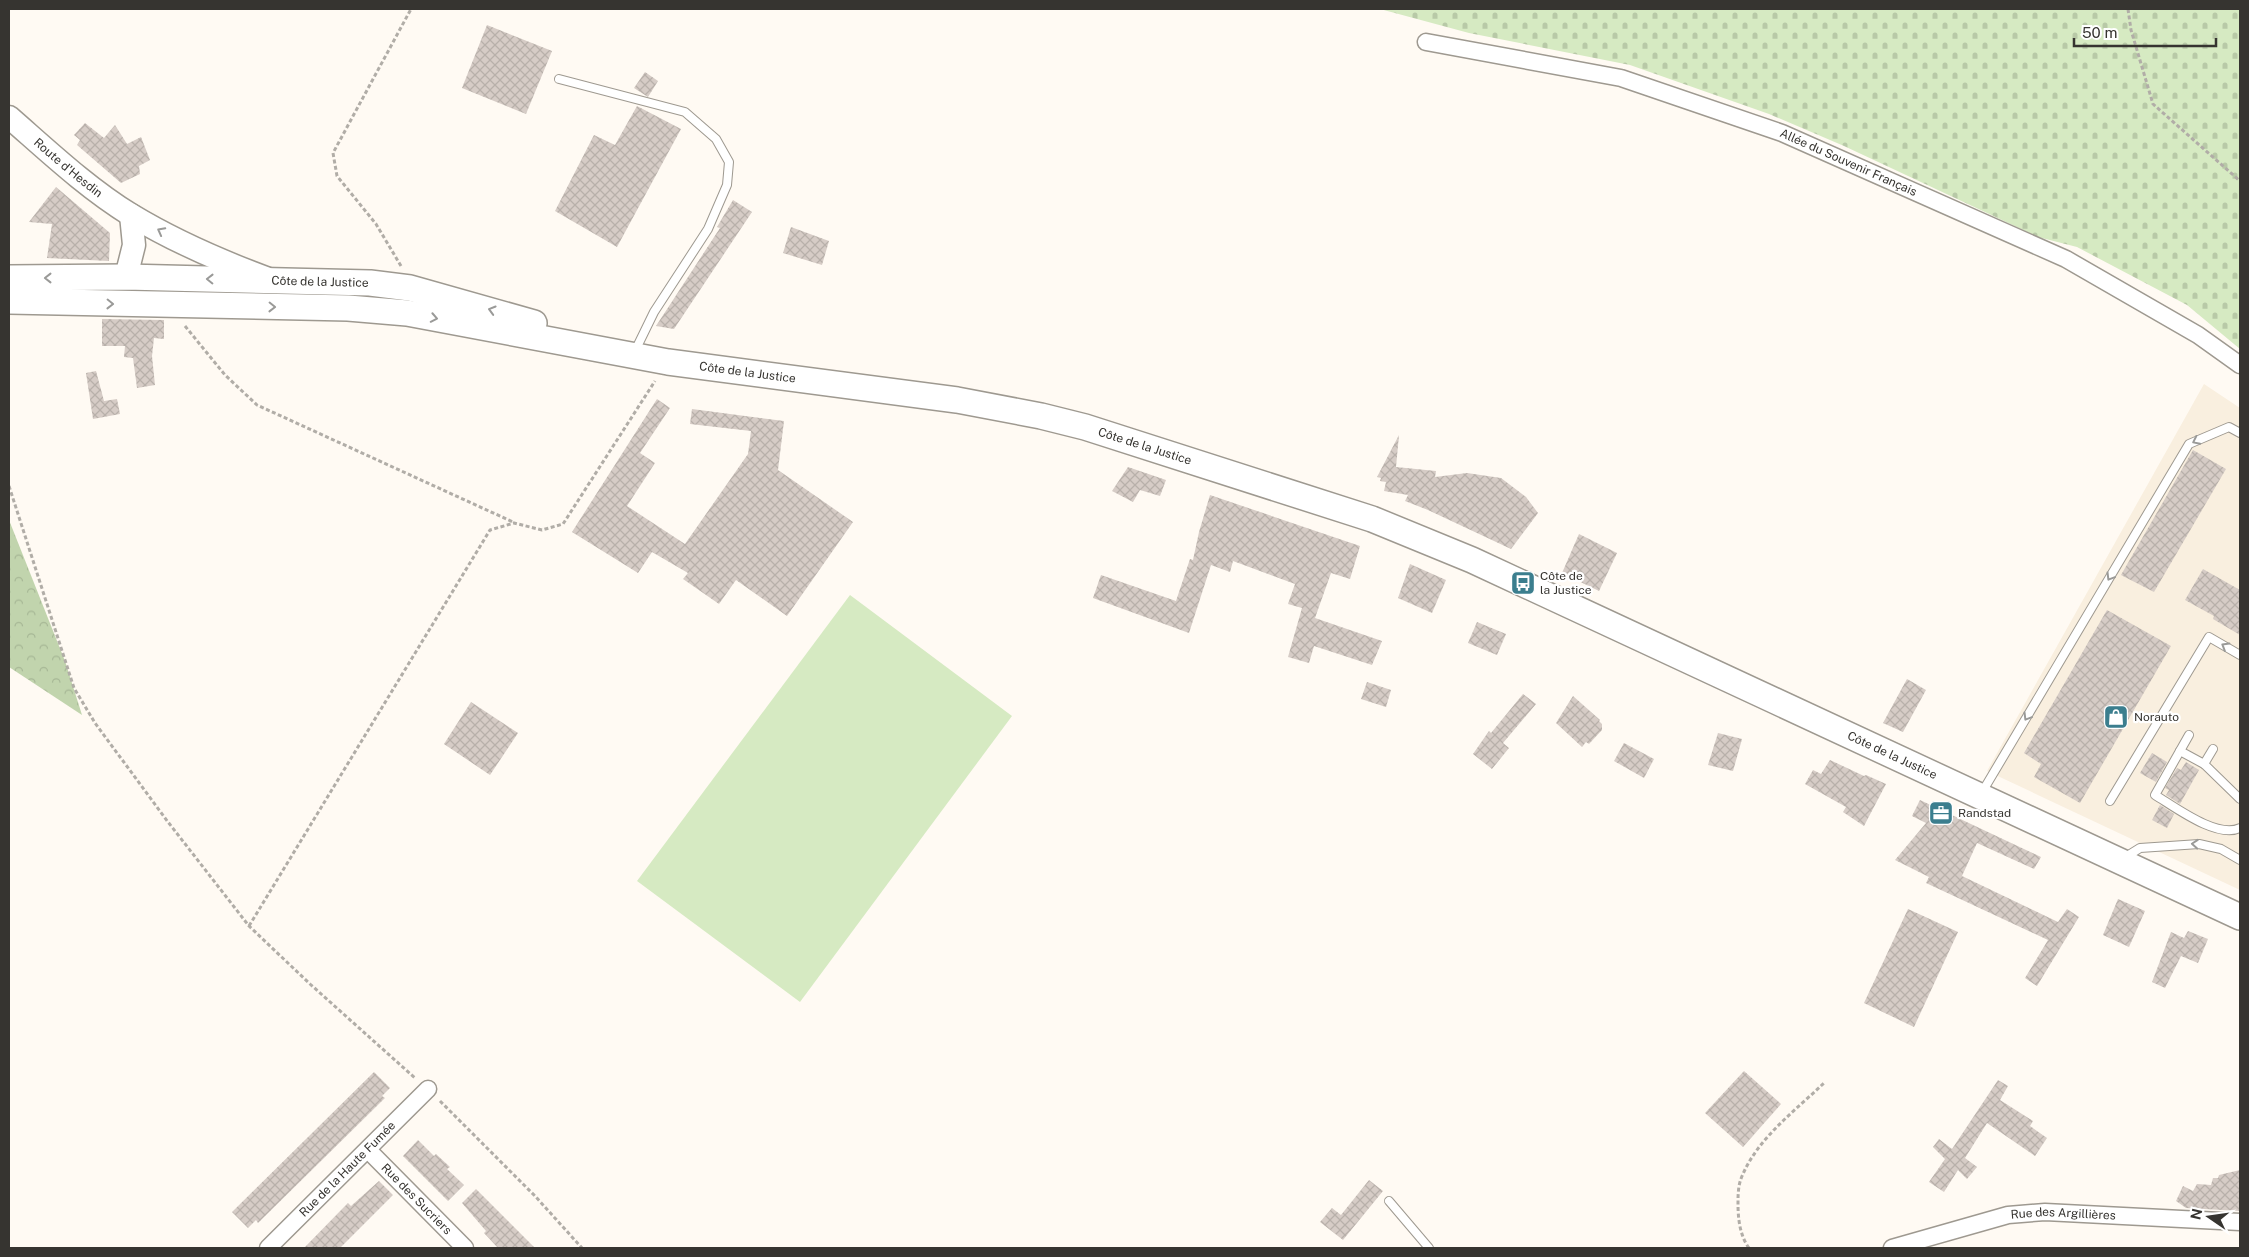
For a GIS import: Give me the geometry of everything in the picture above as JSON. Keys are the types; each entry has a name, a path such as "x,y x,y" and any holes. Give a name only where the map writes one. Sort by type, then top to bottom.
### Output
{"main road":[{"name":"Route d'Hesdin","path":"9,117 85,182 131,215 201,252 270,280"},
{"path":"126,277 134,245 131,215"},
{"name":"Côte de la Justice","path":"9,278 126,277 370,283 410,288 522,319 627,354"},
{"name":"Côte de la Justice","path":"9,301 348,308 407,313 668,362 957,400 1042,416 1128,440 1372,519 1472,560 2240,917"}],"street":[{"name":"Allée du Souvenir Français","path":"1426,42 1621,78 1782,133 2066,259 2198,335 2240,364"},
{"name":"Rue de la Haute Fumée","path":"268,1248 428,1089"},
{"name":"Rue des Sucriers","path":"368,1150 464,1248"},
{"name":"Rue des Argillières","path":"1892,1248 2008,1215 2045,1212 2240,1222"}],"lane":[{"path":"559,79 685,112 716,139 729,162 727,186 708,229 627,354"},
{"path":"1980,796 2189,444 2229,427 2240,433"},
{"path":"2110,802 2209,637 2240,655"},
{"path":"2189,735 2155,795 2199,823 2233,831 2240,828"},
{"path":"2204,764 2213,749"},
{"path":"2180,751 2204,764 2240,799"},
{"path":"2121,861 2140,848 2189,844 2199,844 2221,849 2240,860"},
{"path":"1389,1201 1429,1248"}],"path":[{"path":"410,288 397,257 376,224 337,176 333,153 411,9"},
{"path":"2128,9 2131,30 2152,104 2240,181"},
{"path":"170,305 213,361 257,405 514,523 542,530 563,524 668,362"},
{"path":"9,486 74,688 83,705 168,822 249,926 310,984 428,1089 535,1196 582,1248"},
{"path":"249,926 490,530 514,523"},
{"path":"1749,1248 1744,1241 1738,1216 1739,1189 1743,1174 1760,1145 1824,1083"}],"shaded area":[{"path":"2204,384 2240,408 2240,890 1987,771"}],"green space":[{"path":"1380,9 2240,9 2240,349 2187,305 2077,247 2038,237 1844,146 1769,114 1630,65 1469,33"},
{"path":"9,520 65,661 82,715 9,667"},
{"path":"850,595 1012,716 800,1002 637,881"}],"building":[{"path":"487,25 552,51 526,114 462,88"},
{"path":"645,72 658,81 648,97 634,88"},
{"path":"637,106 681,129 617,247 555,211 594,135 615,145"},
{"path":"85,123 104,138 115,125 127,144 141,137 150,160 139,166 140,174 121,183 77,145 80,140 74,135"},
{"path":"56,187 110,233 109,261 47,258 52,224 29,222"},
{"path":"733,200 752,212 674,329 656,326 720,228 717,227"},
{"path":"791,227 829,241 822,265 783,253"},
{"path":"102,319 164,320 164,339 154,338 152,356 155,385 137,388 133,358 124,357 125,346 102,346"},
{"path":"96,371 104,401 117,399 120,414 93,419 86,373"},
{"path":"657,399 670,408 640,453 655,463 627,506 685,544 748,454 751,431 690,424 692,409 784,421 778,470 853,522 787,616 736,580 719,604 683,579 688,573 652,552 638,573 572,532"},
{"path":"1399,435 1396,467 1436,471 1435,477 1467,473 1501,478 1526,497 1538,513 1511,549 1405,501 1408,495 1384,491 1386,482 1380,481 1381,478 1377,477"},
{"path":"2193,450 2226,469 2154,592 2121,575"},
{"path":"1128,467 1166,480 1160,496 1140,490 1133,502 1112,491"},
{"path":"1210,495 1360,546 1350,579 1331,573 1315,618 1382,641 1372,665 1314,646 1309,663 1288,657 1302,608 1288,604 1295,584 1233,561 1230,572 1211,565 1189,633 1093,598 1101,575 1176,601 1190,559 1193,560"},
{"path":"1579,534 1617,553 1599,591 1562,573"},
{"path":"1410,564 1446,580 1432,613 1398,598"},
{"path":"2203,569 2240,590 2240,635 2213,619 2214,616 2185,600"},
{"path":"2107,610 2171,646 2080,803 2034,777 2041,764 2024,753"},
{"path":"1477,622 1506,634 1497,655 1468,643"},
{"path":"1907,679 1926,690 1903,732 1883,723"},
{"path":"1367,682 1391,690 1386,707 1361,699"},
{"path":"1523,694 1536,704 1503,743 1509,748 1492,769 1473,754 1489,731 1491,733"},
{"path":"1573,696 1602,724 1602,730 1589,744 1586,742 1582,747 1556,723"},
{"path":"471,702 518,733 490,775 444,744"},
{"path":"1718,733 1742,739 1733,771 1708,765"},
{"path":"1624,743 1654,759 1644,778 1614,761"},
{"path":"2152,753 2167,762 2156,782 2140,773"},
{"path":"1830,760 1886,784 1864,826 1843,812 1846,807 1805,784 1813,770 1821,774"},
{"path":"2186,762 2199,770 2180,804 2166,795 2169,790 2165,788 2177,768 2181,770"},
{"path":"1920,800 2041,857 2034,869 1977,843 1962,876 2058,922 2067,909 2079,917 2037,986 2025,978 2048,940 1926,883 1929,877 1895,860 1926,823 1912,816"},
{"path":"2160,805 2174,814 2167,828 2152,820"},
{"path":"2118,899 2145,911 2129,947 2103,935"},
{"path":"1908,909 1958,932 1914,1027 1864,1003"},
{"path":"2188,931 2208,939 2198,963 2181,956 2165,988 2152,982 2171,932 2184,938"},
{"path":"1744,1071 1781,1104 1743,1147 1705,1113"},
{"path":"374,1072 390,1088 382,1096 385,1098 258,1223 256,1220 248,1228 232,1212"},
{"path":"1998,1080 2008,1086 2000,1100 2033,1121 2030,1126 2047,1138 2035,1156 1987,1123 1965,1158 1977,1167 1967,1179 1958,1170 1944,1192 1929,1182 1945,1159 1933,1147 1939,1139 1952,1149"},
{"path":"418,1140 434,1156 436,1154 450,1167 447,1169 464,1185 448,1201 403,1156"},
{"path":"2240,1170 2240,1211 2186,1208 2176,1201 2183,1186 2193,1191 2197,1184 2211,1185 2213,1178"},
{"path":"1369,1180 1383,1191 1343,1240 1320,1222 1332,1208 1341,1215"},
{"path":"379,1181 393,1195 340,1248 304,1248 348,1203 351,1206"},
{"path":"476,1189 535,1248 498,1248 484,1233 486,1231 462,1203"}],"place":[{"name":"Côte de la Justice","path":"1523,583"},
{"name":"Norauto","path":"2116,717"},
{"name":"Randstad","path":"1941,813"}]}
